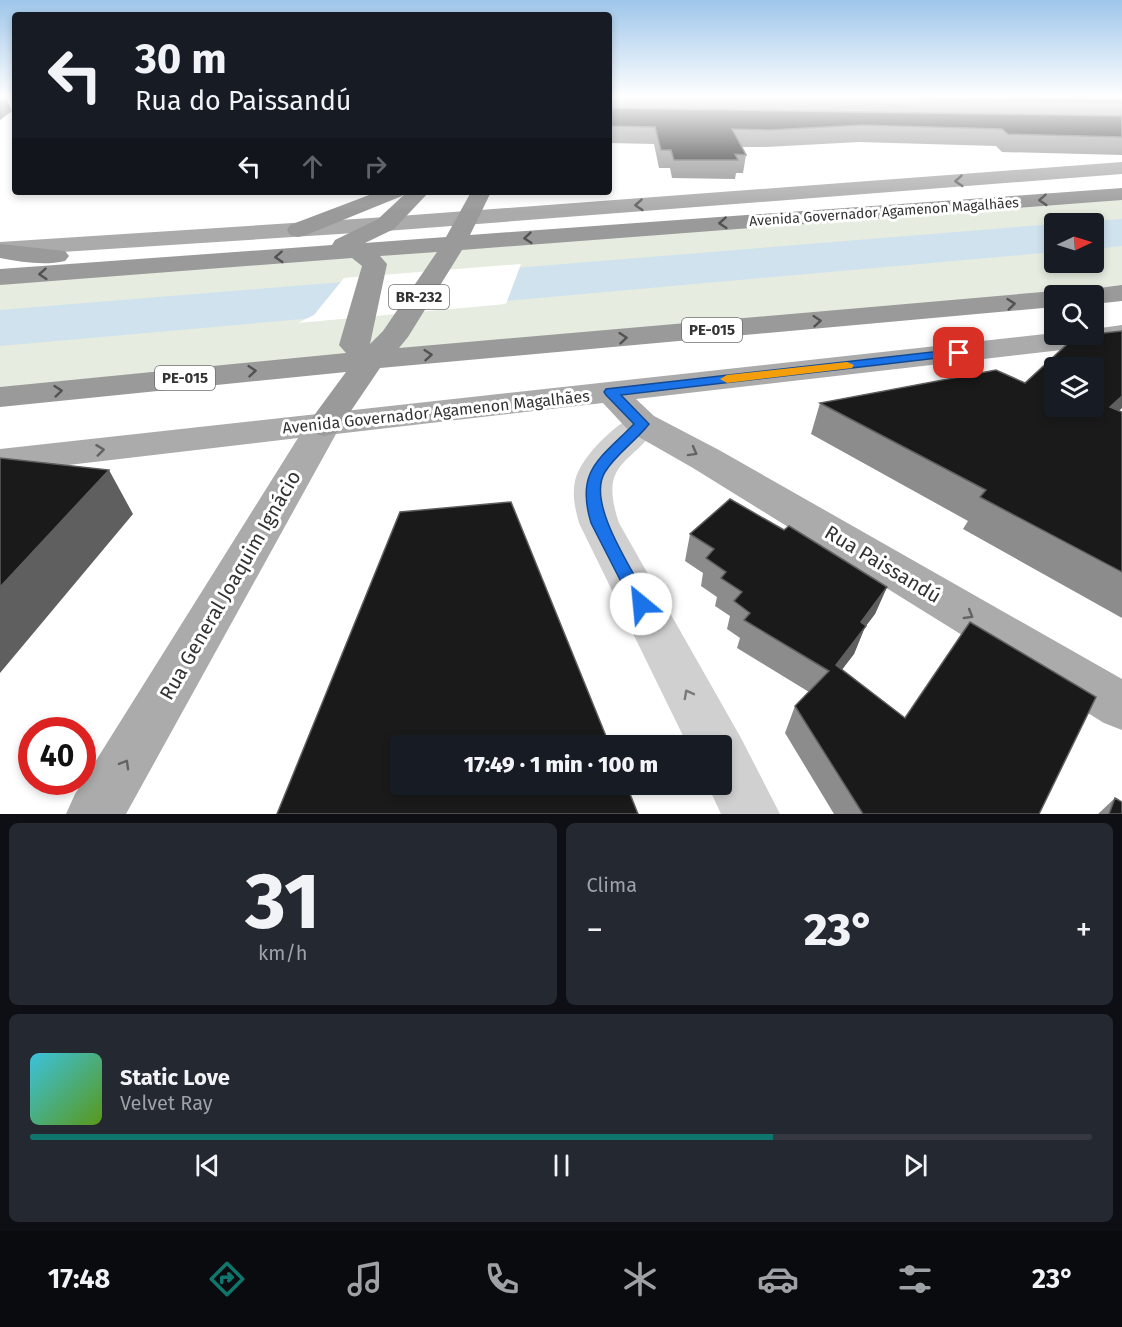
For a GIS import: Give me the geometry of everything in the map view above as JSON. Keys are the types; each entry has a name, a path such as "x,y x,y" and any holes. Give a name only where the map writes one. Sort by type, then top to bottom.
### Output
{"highway":[{"path":"1072,198 1122,173"},
{"name":"Avenida Governador Agamenon Magalhães","path":"0,277 321,253 367,257 1122,194"},
{"path":"298,230 387,195"},
{"path":"321,253 360,239 386,224 416,195"},
{"name":"BR-232","path":"362,353 394,337 448,251 479,195"},
{"path":"0,250 31,256 173,255 208,262"},
{"path":"362,353 367,257"},
{"path":"1104,295 1122,293"},
{"name":"PE-015","path":"0,397 362,353 1044,300"},
{"name":"Rua General Joaquim Ignácio","path":"324,425 362,353"}],"main road":[{"name":"Avenida Governador Agamenon Magalhães","path":"0,250 386,224 1122,168"},
{"name":"Avenida Governador Agamenon Magalhães","path":"0,462 1122,334"},
{"name":"Rua Paissandú","path":"610,392 642,424 706,459 1122,706"},
{"name":"Rua General Joaquim Ignácio","path":"95,814 324,425"}],"street":[{"path":"642,424 596,471 592,492 595,511 599,523 710,735"},
{"path":"732,776 752,814"}],"shaded area":[{"path":"1122,194 1122,293 1104,294 1104,285 1044,285 1044,300 0,395 0,277"}],"water":[{"path":"1122,219 1122,246 1104,248 1104,220"},
{"path":"1044,225 1044,253 0,346 0,310"}],"pier":[{"path":"521,264 506,304 298,323 314,315 344,278"}],"building":[{"path":"657,135 735,135 746,155 735,154 738,160 674,160 671,150 661,150"},
{"path":"1045,135 1122,135 1122,137"},
{"path":"1122,331 1122,396 1110,407 1122,412 1122,572 980,497 986,490 820,403 996,370 1025,383 1044,365 1044,417 1104,417 1104,357 1053,357 1066,345 1104,345 1104,333"},
{"path":"0,458 109,470 0,587"},
{"path":"730,499 784,530 789,526 887,587 861,622 866,626 836,665 905,718 970,622 1096,697 1039,814 863,814 795,706 829,671 744,620 750,613 734,601 742,592 721,578 726,572 706,558 714,549 690,534"},
{"path":"511,502 606,735 390,735 390,795 630,795 638,814 277,814 400,512"},
{"path":"1115,798 1122,802 1122,814 1109,814"}],"slow traffic":[{"path":"727,379 847,365"}],"route":[{"path":"641,604 599,523 592,492 596,471 642,424 610,392 959,353"}]}
